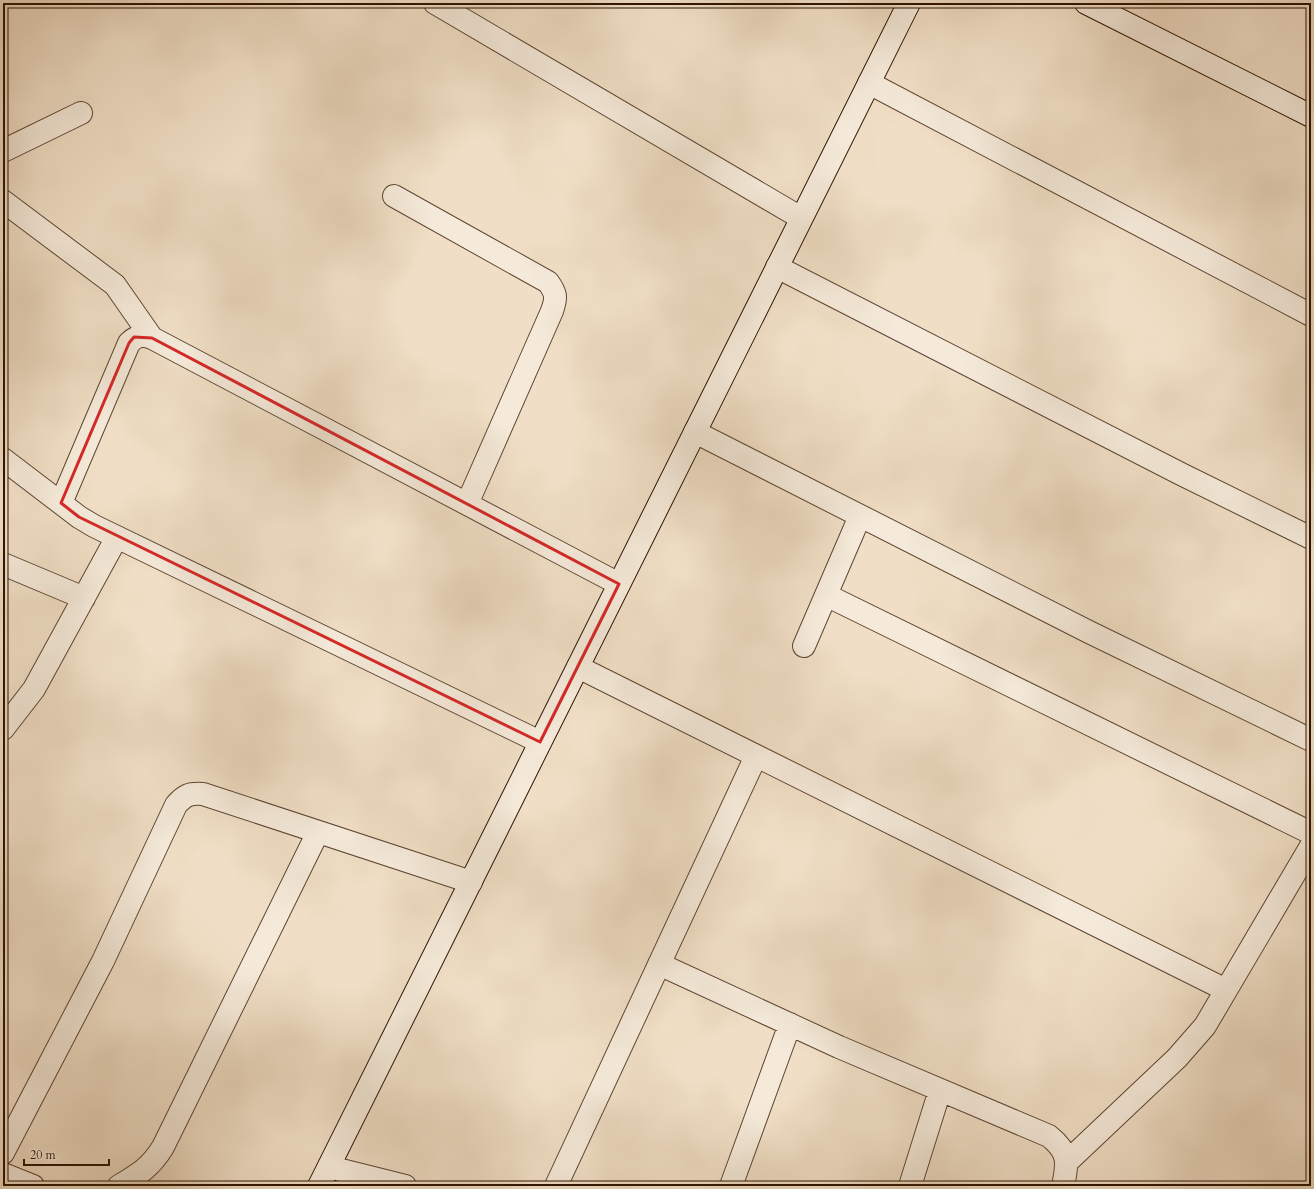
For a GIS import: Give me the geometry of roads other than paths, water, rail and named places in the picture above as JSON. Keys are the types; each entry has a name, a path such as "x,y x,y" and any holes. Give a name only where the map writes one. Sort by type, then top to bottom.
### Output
{"street":[{"path":"435,3 801,218"},
{"path":"405,1186 324,1177 909,3"},
{"path":"1086,3 1311,116"},
{"path":"869,83 1311,315"},
{"path":"3,151 81,112"},
{"path":"394,196 548,282 555,291 556,301 552,311 467,504"},
{"path":"3,201 115,285 152,338"},
{"path":"777,267 1181,474 1311,538"},
{"path":"61,503 129,343 134,337 144,335 619,584"},
{"path":"695,432 1089,632 1311,740"},
{"path":"3,459 79,517 117,538 540,742"},
{"path":"804,646 860,516"},
{"path":"3,728 34,689 117,538"},
{"path":"3,564 84,598"},
{"path":"826,595 1311,833"},
{"path":"578,667 1226,990"},
{"path":"556,1186 756,756"},
{"path":"3,1153 103,961 176,805 183,797 193,794 203,794 471,882"},
{"path":"119,1186 144,1171 163,1147 318,832"},
{"path":"1067,1162 1177,1058 1205,1026 1311,846"},
{"path":"659,964 839,1047 1049,1136 1058,1143 1065,1154 1067,1162 1063,1186"},
{"path":"732,1186 790,1024"},
{"path":"910,1186 940,1090"},
{"path":"3,1174 33,1186"}]}
